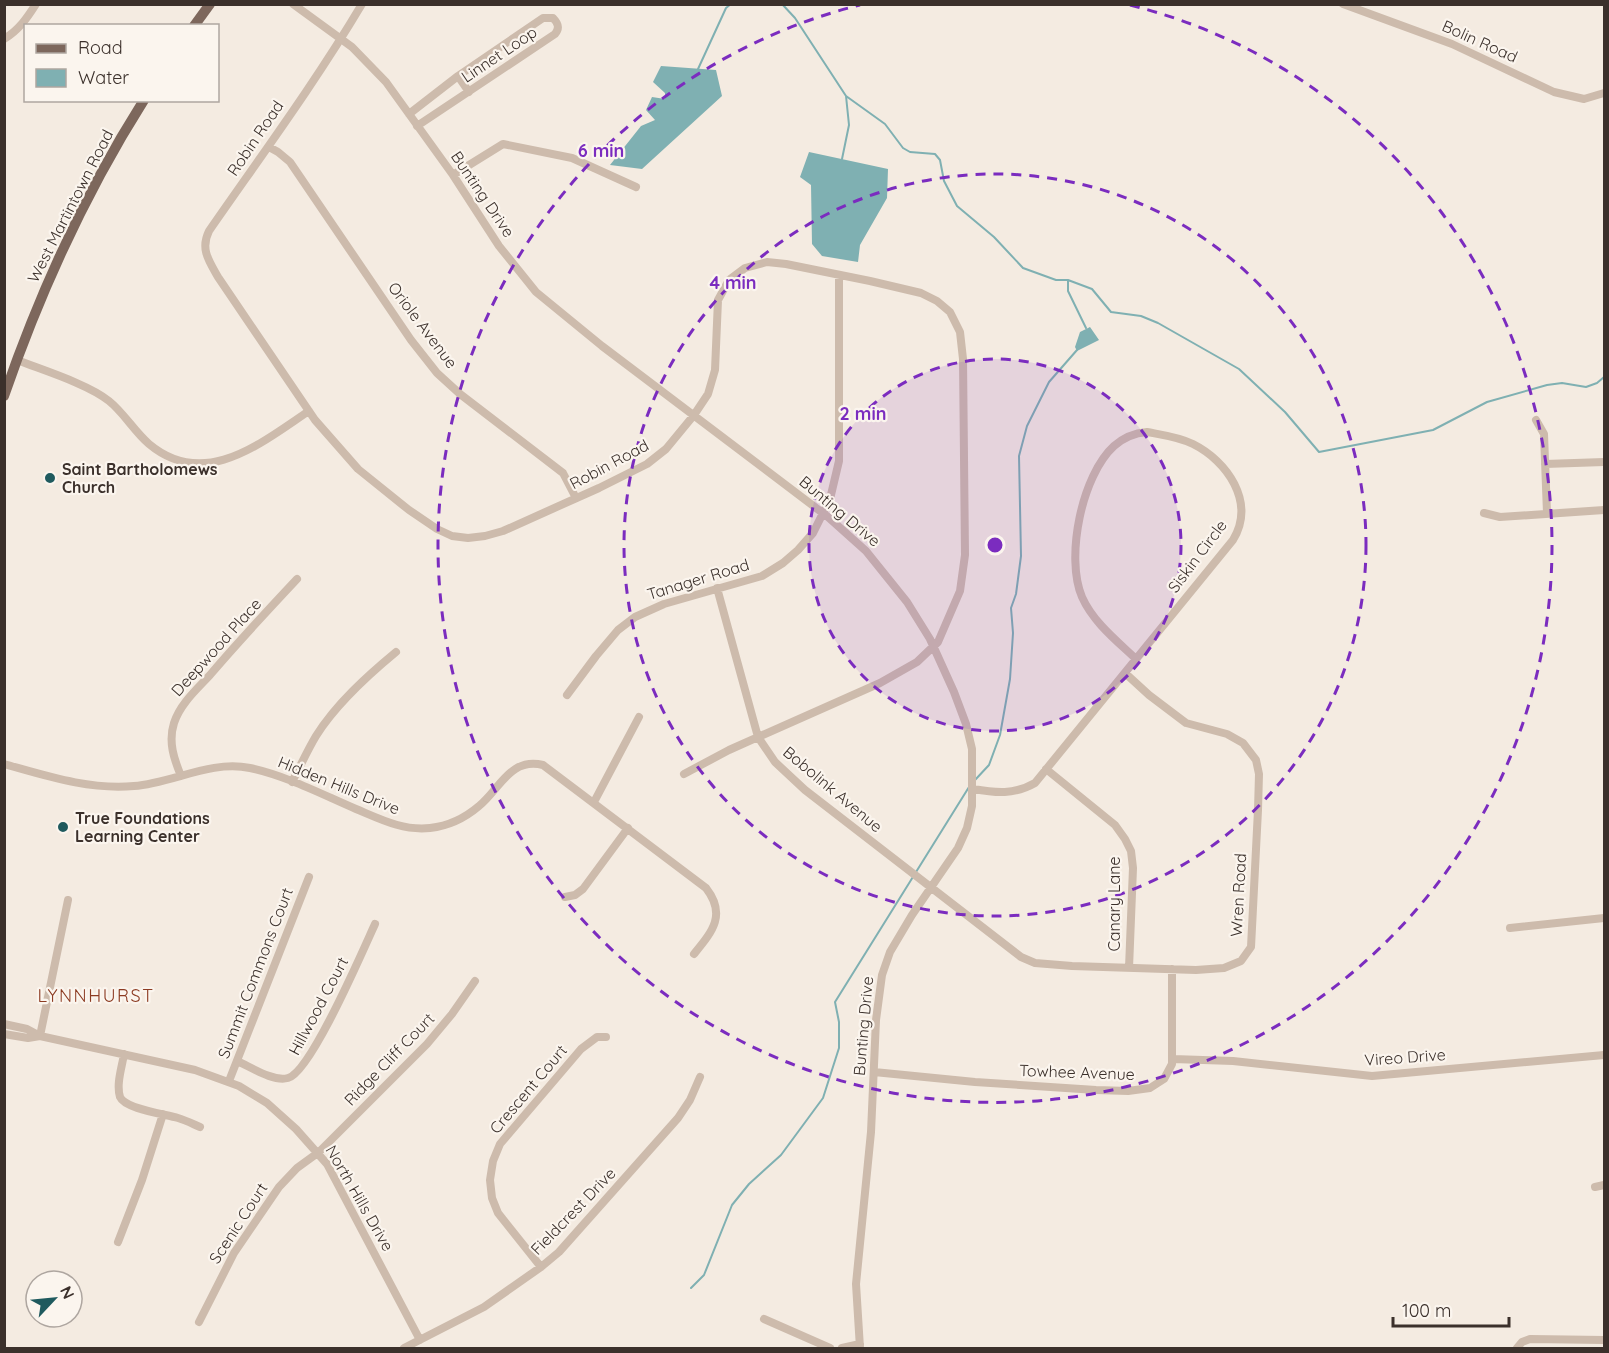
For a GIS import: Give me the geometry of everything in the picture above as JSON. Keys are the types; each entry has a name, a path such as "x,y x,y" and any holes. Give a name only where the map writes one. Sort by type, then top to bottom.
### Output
{"main road":[{"path":"195,24 210,4"},
{"name":"West Martintown Road","path":"4,396 50,275 103,169 143,102"}],"street":[{"path":"4,39 13,34 26,20 36,4"},
{"name":"Bunting Drive","path":"293,4 342,39 375,70 453,175 499,246 536,292 602,346 840,526 878,564 907,602 934,648 954,692 970,737 974,762 970,817 963,838 912,915 886,963 880,986 876,1020 871,1132 856,1284 860,1346"},
{"name":"Robin Road","path":"362,4 342,39 209,231 205,241 205,251 218,276 309,411 358,469 424,521 452,536 468,538 494,534 624,476 657,457 675,440 708,394 715,376 716,307 721,293 732,277 745,268 767,262 804,267 912,290 929,297 950,312 960,332 963,359 964,567 955,606 934,648 909,668 880,683 758,737 684,774"},
{"name":"Bolin Road","path":"1343,4 1452,44 1554,92 1584,99 1605,93"},
{"name":"Linnet Loop","path":"409,114 458,76 543,18 553,18 557,23 558,29 555,34 417,126"},
{"path":"458,76 469,92"},
{"path":"453,175 502,144 572,158 636,187"},
{"name":"Oriole Avenue","path":"269,147 290,162 411,340 437,372 460,394 563,473 576,498"},
{"name":"Tanager Road","path":"567,695 611,639 635,617 654,607 751,580 783,563 806,542 823,513 834,487 839,461 839,275"},
{"path":"17,360 102,396 115,406 142,437 157,450 189,462 219,462 242,454 309,411"},
{"path":"1536,420 1544,434 1547,513"},
{"name":"Siskin Circle","path":"973,789 996,793 1021,790 1035,783 1233,540 1239,528 1242,514 1240,500 1234,483 1218,461 1192,444 1147,432 1135,434 1120,441 1101,463 1078,520 1075,543 1077,579 1086,605 1107,631 1136,659"},
{"path":"1545,464 1605,462"},
{"path":"1484,513 1500,517 1605,510"},
{"name":"Deepwood Place","path":"181,776 172,742 172,729 179,711 297,579"},
{"name":"Bobolink Avenue","path":"717,588 758,737 775,762 791,778 931,887"},
{"path":"292,782 316,736 332,715 376,668 396,652"},
{"name":"Wren Road","path":"931,887 1028,961 1172,969 1230,967 1241,961 1249,951 1252,930 1259,774 1256,760 1243,743 1218,731 1198,728 1186,723 1149,695 1125,673"},
{"path":"594,802 639,717"},
{"name":"Hidden Hills Drive","path":"4,764 69,781 101,786 135,786 218,768 239,767 273,775 390,823 409,828 437,827 464,817 489,798 508,773 524,764 538,764 550,769 702,884 713,897 717,914 715,924 694,954"},
{"name":"Canary Lane","path":"1046,769 1114,825 1131,851 1133,868 1129,968"},
{"path":"565,897 574,896 583,890 628,828"},
{"name":"Summit Commons Court","path":"229,1081 309,877"},
{"path":"40,1036 68,900"},
{"path":"1510,928 1605,918"},
{"name":"Hillwood Court","path":"237,1061 275,1078 286,1079 296,1074 318,1040 375,924"},
{"path":"1172,969 1173,1059"},
{"name":"Ridge Cliff Court","path":"319,1152 427,1044 475,981"},
{"name":"North Hills Drive","path":"4,1024 27,1029 40,1036 173,1064 229,1081 267,1103 319,1152 420,1340"},
{"name":"North Hills Drive","path":"4,1034 28,1038 40,1036"},
{"name":"Crescent Court","path":"541,1267 498,1213 490,1180 493,1161 505,1136 581,1049 597,1037 606,1036"},
{"path":"124,1054 119,1086 123,1101 132,1106 200,1126"},
{"name":"Vireo Drive","path":"1173,1059 1233,1061 1372,1076 1605,1055"},
{"name":"Towhee Avenue","path":"874,1072 1012,1085 1128,1090 1150,1088 1159,1083 1171,1070 1173,1059"},
{"name":"Fieldcrest Drive","path":"404,1348 501,1296 559,1252 678,1118 690,1100 700,1077"},
{"path":"118,1242 142,1180 163,1114"},
{"name":"Scenic Court","path":"199,1322 234,1253 268,1201 288,1177 319,1152"},
{"path":"1595,1187 1605,1185"},
{"path":"764,1319 830,1348"},
{"path":"1516,1348 1522,1342 1530,1339 1605,1340"},
{"path":"842,1348 860,1346"}],"water":[{"path":"661,66 716,70 722,96 642,169 610,165 641,126 655,120 646,110 652,97 665,99 665,93 653,82"},
{"path":"809,152 888,169 887,198 860,245 858,262 822,256 812,244 811,185 800,177"},
{"path":"1090,327 1099,340 1077,351 1075,347 1080,332"}],"waterway":[{"path":"698,69 726,8 731,4"},
{"path":"782,4 795,18 846,96 885,124 903,148 910,152 935,154 940,160 944,181 957,206 994,237 1023,268 1056,280 1068,280 1092,289 1111,312 1141,316 1158,323 1239,369 1285,412 1319,452 1433,430 1487,402 1547,385 1562,383 1586,387 1597,383 1604,377"},
{"path":"842,159 849,125 846,96"},
{"path":"1068,280 1068,291 1086,328"},
{"path":"975,780 989,765 1000,735 1010,679 1013,633 1011,608 1016,594 1021,556 1019,456 1027,426 1049,382 1077,350"},
{"path":"691,1288 704,1275 732,1205 749,1184 781,1155 823,1098 839,1048 839,1022 835,1002 969,787"}],"place":[{"name":"Saint Bartholomews Church","path":"50,478"},
{"name":"True Foundations Learning Center","path":"63,827"}],"district":[{"name":"LYNNHURST","path":"96,995"}]}
